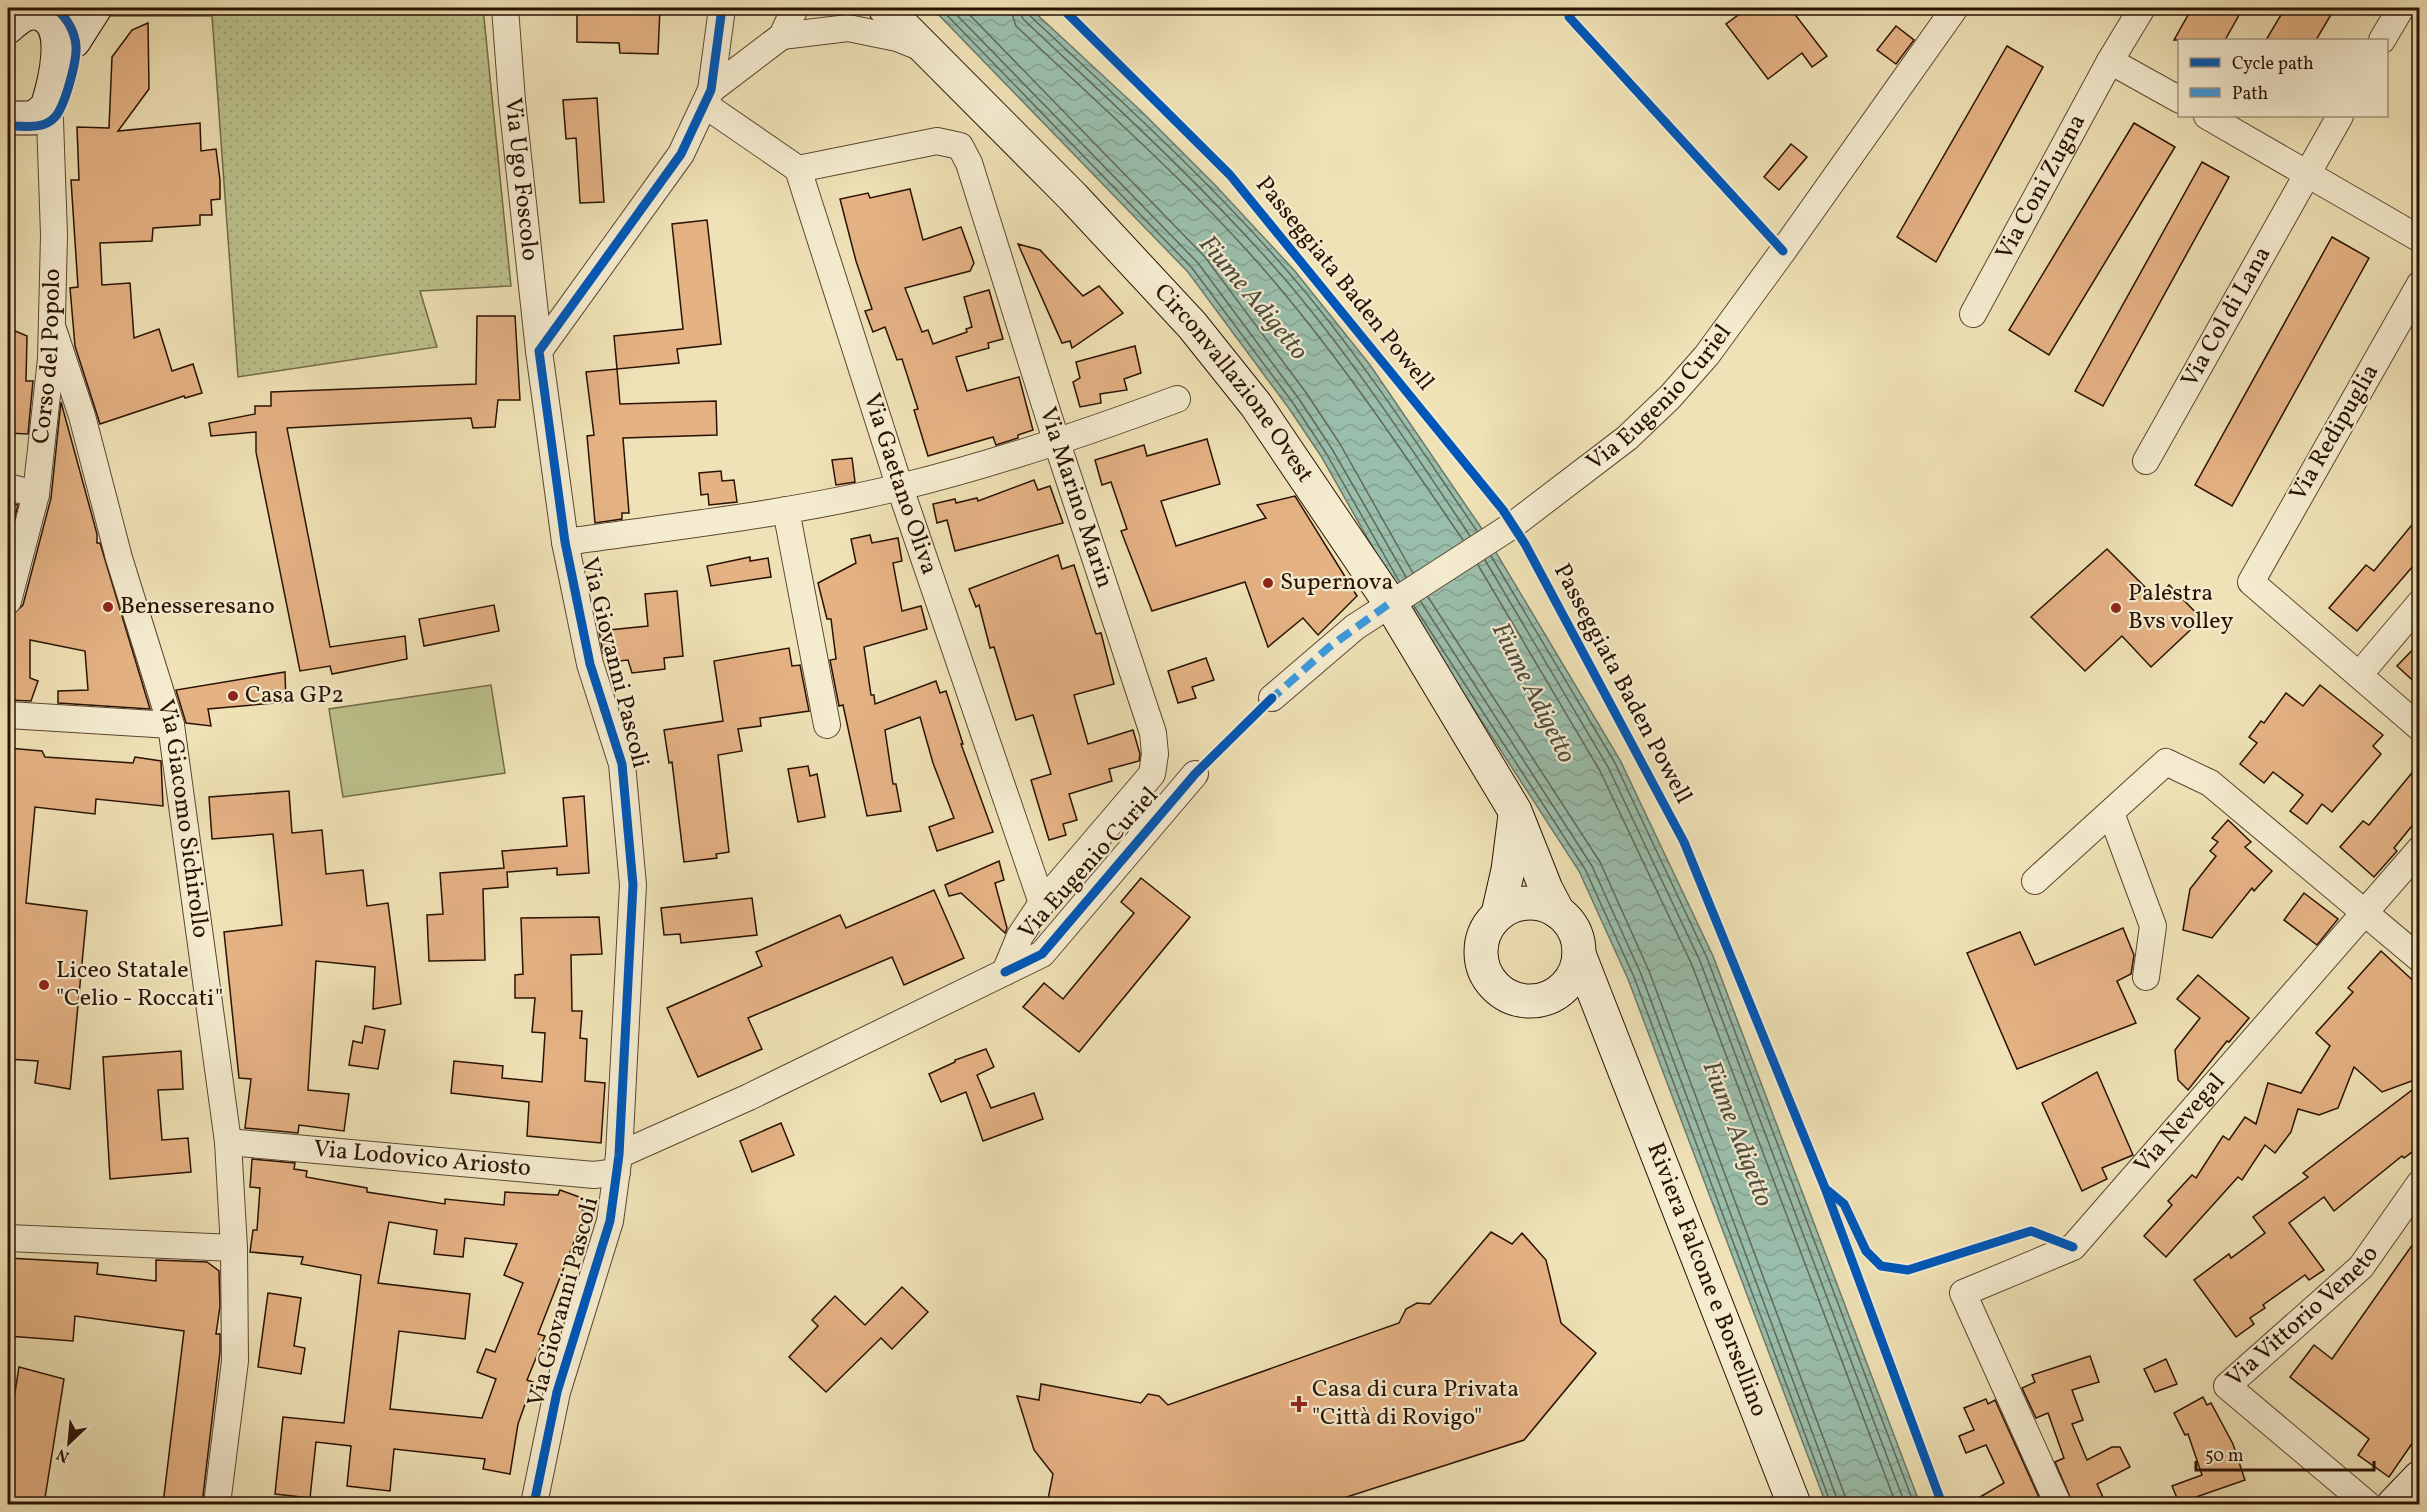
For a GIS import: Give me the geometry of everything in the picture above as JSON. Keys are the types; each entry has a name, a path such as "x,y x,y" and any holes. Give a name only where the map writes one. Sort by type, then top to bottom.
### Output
{"main road":[{"path":"58,50 74,41 95,8"},
{"name":"Circonvallazione Ovest","path":"885,8 1073,197 1192,326 1256,405 1395,600 1515,811 1546,889 1558,912"},
{"path":"8,118 33,118 47,107 58,50 55,26 36,14"},
{"path":"1498,914 1510,860 1515,811"},
{"path":"1540,999 1555,994 1567,983 1575,970 1579,954 1577,938 1570,923 1558,912 1544,905 1528,903 1512,906 1498,914 1487,926 1482,942 1481,958 1486,973 1495,986 1508,996 1524,1000 1562,1001 1578,1011 1596,1028 1619,1055"},
{"name":"Riviera Falcone e Borsellino","path":"1579,954 1794,1504"},
{"path":"2394,1504 2420,1477"}],"street":[{"name":"Via Ugo Foscolo","path":"505,8 512,101 539,351"},
{"path":"539,351 681,154 708,98 722,8"},
{"path":"708,98 782,36 795,8"},
{"name":"Via Eugenio Curiel","path":"1272,698 1337,641 1395,600 1508,528 1627,438 1670,397 1707,355 1955,8"},
{"name":"Via Coni Zugna","path":"1973,314 2110,60 2142,8"},
{"path":"2383,39 2401,8"},
{"path":"782,36 848,28 897,38 927,50"},
{"path":"2110,60 2178,99"},
{"path":"708,98 798,169"},
{"name":"Corso del Popolo","path":"8,601 36,494 54,329 50,120 47,107"},
{"path":"2209,117 2420,239"},
{"path":"2308,173 2339,117"},
{"name":"Via Marino Marin","path":"798,169 937,141 960,146 969,163 1057,444 1153,733 1155,754 1152,774 1042,903 1020,936 1005,972"},
{"name":"Via Gaetano Oliva","path":"798,169 900,488 1042,903"},
{"name":"Via Col di Lana","path":"2146,461 2308,173"},
{"name":"Via Redipuglia","path":"2359,675 2251,582 2420,284"},
{"name":"Via Giacomo Sichirollo","path":"54,329 82,416 119,558 171,725 228,1142 234,1248 234,1360 217,1504"},
{"name":"Via Giovanni Pascoli","path":"534,1504 557,1392 610,1221 618,1164 633,885 622,764 590,664 565,542 539,351"},
{"path":"565,542 786,510 900,488 1057,444 1177,399"},
{"path":"8,487 36,494"},
{"path":"786,510 827,725"},
{"path":"2420,603 2359,675 2420,728"},
{"path":"8,715 171,725"},
{"path":"2035,881 2166,762 2210,783 2420,959"},
{"name":"Via Eugenio Curiel","path":"618,1164 749,1097 1042,954 1195,774"},
{"path":"2110,813 2153,926 2146,977"},
{"name":"Via Nevegal","path":"2058,1504 1964,1293 2073,1247 2420,849"},
{"name":"Via Lodovico Ariosto","path":"228,1142 594,1175 618,1164"},
{"name":"Via Vittorio Veneto","path":"2367,1504 2227,1386 2361,1267 2420,1184"},
{"path":"8,1238 234,1248"}],"green space":[{"path":"115,8 483,8 511,286 420,291 437,347 238,377 212,16 108,16"},
{"path":"491,685 505,773 343,797 329,709"}],"water":[{"name":"Fiume Adigetto","path":"932,8 1030,8 1141,111 1215,185 1294,270 1370,365 1482,529 1620,760 1713,956 1920,1504 1826,1504 1628,979 1579,871 1398,592 1321,456 1288,407 1188,272"}],"building":[{"path":"577,8 660,8 658,54 620,53 619,43 577,42"},
{"path":"1748,8 1790,8 1827,56 1812,67 1802,53 1768,79 1726,24"},
{"path":"2192,8 2243,8 2226,39 2174,40"},
{"path":"2285,8 2335,8 2317,39 2267,39"},
{"path":"148,23 149,89 118,131 200,123 201,151 216,149 220,199 211,200 212,215 200,215 200,225 153,228 152,241 100,243 102,285 130,283 134,338 159,329 172,371 193,364 202,393 185,398 184,396 100,424 75,346 70,288 78,287 71,180 79,180 77,127 109,128 112,57 132,30"},
{"path":"1896,26 1914,40 1896,64 1877,50"},
{"path":"2007,46 2043,67 1936,262 1897,237"},
{"path":"597,98 604,202 580,203 576,138 566,139 563,100"},
{"path":"2134,123 2175,147 2049,355 2009,330"},
{"path":"1791,144 1807,157 1779,190 1764,177"},
{"path":"2202,162 2229,177 2103,406 2075,391"},
{"path":"910,189 923,240 961,227 974,263 970,271 905,288 922,332 928,330 933,344 967,332 966,329 972,327 964,297 989,290 1003,339 988,343 989,348 956,357 967,391 1019,377 1033,430 1018,435 1018,438 996,445 993,437 928,456 914,410 918,409 902,359 897,360 885,327 873,332 865,311 872,309 856,261 840,199 868,193 870,198"},
{"path":"707,220 721,344 677,349 679,363 617,369 614,336 683,329 672,224"},
{"path":"2332,237 2369,258 2232,506 2195,485"},
{"path":"1018,244 1040,250 1083,296 1099,286 1123,313 1072,348 1070,341 1062,343"},
{"path":"477,316 515,316 520,400 498,400 495,427 473,428 471,418 287,428 330,647 405,636 407,659 332,674 330,666 300,671 256,452 256,432 211,436 209,423 255,414 255,406 271,406 271,392 476,384"},
{"path":"8,328 27,336 26,381 33,381 28,434 8,433"},
{"path":"1135,346 1141,373 1124,379 1127,390 1100,394 1101,403 1080,407 1073,382 1080,378 1076,362"},
{"path":"617,369 620,404 716,401 717,435 623,438 629,513 622,513 622,519 595,523 587,436 594,435 586,372"},
{"path":"61,402 97,534 97,543 100,543 150,709 58,703 58,691 88,690 85,651 30,640 30,678 38,681 31,701 8,700 8,632 12,615 23,605 51,498"},
{"path":"1207,439 1220,484 1161,501 1176,546 1266,518 1257,505 1295,496 1357,596 1318,635 1303,618 1268,647 1245,582 1152,611 1121,531 1127,529 1111,482 1102,485 1095,460 1144,445 1147,456"},
{"path":"852,458 855,482 836,485 832,460"},
{"path":"721,471 722,481 734,480 737,502 709,505 708,494 701,495 699,473"},
{"path":"1034,480 1038,490 1050,486 1063,523 955,551 947,520 937,523 933,504 955,499 956,503 977,498 978,501"},
{"path":"8,502 18,505 8,544"},
{"path":"2420,515 2420,558 2357,631 2329,608 2366,565 2374,571"},
{"path":"870,535 872,543 898,538 902,561 893,563 902,611 921,606 927,629 864,647 871,695 874,695 875,704 936,681 940,693 946,691 963,744 961,744 993,832 937,851 929,827 954,818 933,763 920,717 885,730 893,784 896,784 901,811 867,816 843,705 839,706 830,660 836,659 831,619 827,619 818,583 856,563 851,539"},
{"name":"Palestra Bvs volley","path":"2107,549 2158,600 2169,585 2202,619 2151,667 2122,636 2085,671 2031,617"},
{"path":"1058,555 1062,569 1074,565 1096,634 1101,633 1114,684 1074,695 1088,744 1133,730 1140,754 1139,761 1109,769 1112,781 1069,794 1077,820 1063,824 1066,835 1049,840 1031,780 1051,774 1033,715 1016,720 994,647 990,648 979,605 976,607 969,589"},
{"path":"750,557 750,561 768,558 771,577 711,586 707,566"},
{"path":"677,591 683,656 664,658 665,669 632,673 628,660 610,662 609,653 603,653 599,631 648,626 645,594"},
{"path":"494,605 499,631 424,646 419,619"},
{"path":"2420,642 2420,687 2397,666"},
{"path":"789,648 792,666 800,665 809,711 760,718 761,726 738,729 742,751 718,755 729,852 716,854 717,858 684,862 672,762 669,763 664,730 723,721 714,661"},
{"path":"1206,658 1214,680 1192,687 1196,698 1178,703 1168,671"},
{"name":"Casa GP2","path":"285,672 286,702 208,709 211,726 186,723 176,690"},
{"path":"2320,685 2383,735 2373,746 2381,754 2332,812 2322,804 2307,824 2290,811 2303,795 2273,772 2264,783 2240,764 2257,743 2249,737 2261,721 2264,723 2286,693 2303,706"},
{"name":"Liceo Statale \"Celio - Roccati\"","path":"8,748 42,751 45,757 133,763 135,757 161,761 163,806 96,799 95,814 35,807 26,903 87,911 70,1089 35,1083 38,1061 8,1059"},
{"path":"2420,763 2420,816 2394,848 2397,851 2374,877 2340,847 2363,821 2369,825"},
{"path":"808,766 810,776 817,774 825,817 798,822 788,769"},
{"path":"289,791 292,833 322,830 326,874 363,870 367,906 388,903 401,1004 373,1009 375,967 316,961 308,1090 349,1094 344,1131 299,1125 298,1133 245,1128 251,1079 239,1078 224,932 282,925 273,834 212,839 209,797"},
{"path":"584,796 589,873 557,875 557,868 507,872 508,887 483,889 485,960 429,961 427,915 443,914 440,873 504,868 502,851 567,846 563,798"},
{"path":"2228,820 2251,842 2245,847 2272,871 2254,891 2252,888 2212,938 2183,930 2190,889 2216,856 2210,851 2218,842 2212,838"},
{"path":"999,861 1004,880 995,883 1007,928 1005,933 961,893 949,896 945,885"},
{"path":"1141,878 1190,917 1079,1052 1023,1007 1044,983 1063,999 1134,913 1121,902"},
{"path":"934,890 964,958 904,985 892,957 748,1018 762,1049 698,1077 667,1008 762,966 756,952 840,915 846,928"},
{"path":"2304,893 2338,919 2317,945 2284,920"},
{"path":"752,898 757,935 681,943 680,934 664,935 661,908"},
{"path":"599,917 602,954 571,955 572,1011 582,1011 580,1038 587,1039 585,1081 605,1083 601,1143 527,1136 529,1102 451,1093 454,1061 503,1066 502,1078 542,1082 545,1033 532,1032 535,998 515,998 515,975 523,974 521,918"},
{"path":"2123,928 2134,955 2131,974 2117,981 2136,1023 2017,1069 1967,953 2020,932 2035,965"},
{"path":"2381,951 2420,987 2420,1078 2382,1092 2354,1067 2338,1108 2319,1115 2298,1109 2291,1132 2275,1153 2265,1145 2242,1180 2238,1177 2166,1257 2144,1236 2172,1205 2168,1201 2192,1175 2196,1178 2223,1136 2229,1140 2245,1117 2256,1124 2268,1083 2301,1093 2330,1046 2316,1033 2353,992 2348,988"},
{"path":"2198,975 2249,1018 2229,1042 2227,1041 2188,1090 2178,1080 2175,1050 2200,1018 2177,999"},
{"path":"365,1026 385,1030 378,1069 349,1065 353,1041 362,1043"},
{"path":"986,1049 994,1067 977,1075 991,1108 1034,1093 1043,1119 983,1141 966,1092 941,1102 929,1074 955,1060"},
{"path":"181,1051 183,1089 158,1090 162,1140 188,1138 191,1172 110,1179 103,1057"},
{"path":"2097,1072 2133,1155 2102,1168 2107,1179 2082,1191 2042,1103"},
{"path":"2420,1084 2420,1146 2404,1158 2402,1156 2334,1211 2324,1197 2289,1223 2324,1270 2309,1280 2305,1275 2263,1305 2265,1308 2250,1318 2254,1324 2236,1337 2194,1280 2229,1254 2231,1258 2265,1233 2253,1217 2308,1177 2303,1173"},
{"path":"781,1123 794,1155 752,1172 740,1141"},
{"path":"252,1159 295,1163 294,1169 307,1171 306,1177 367,1188 367,1192 445,1204 445,1199 504,1205 505,1192 558,1195 560,1190 582,1198 578,1208 586,1211 538,1334 545,1336 527,1380 533,1382 518,1424 510,1474 483,1469 485,1459 394,1449 390,1491 347,1486 351,1446 316,1442 310,1498 275,1494 283,1417 344,1423 361,1275 301,1264 303,1257 250,1252 253,1230 257,1230 260,1188 250,1187","holes":["389,1222 437,1230 434,1254 463,1257 465,1238 517,1244 504,1275 523,1283 495,1352 486,1349 477,1372 496,1379 482,1418 390,1409 399,1331 465,1339 470,1294 378,1283"]},
{"path":"1491,1232 1512,1244 1522,1233 1546,1260 1561,1323 1596,1353 1524,1440 1325,1504 1047,1504 1053,1474 1034,1450 1017,1396 1039,1400 1041,1384 1141,1403 1148,1394 1159,1396 1168,1405 1399,1323 1406,1309 1417,1303 1430,1304"},
{"path":"2420,1234 2420,1432 2389,1477 2358,1455 2369,1439 2290,1377 2314,1345 2332,1359"},
{"path":"8,1258 98,1263 97,1274 156,1281 156,1260 207,1262 219,1271 220,1306 216,1334 220,1334 220,1352 202,1504 163,1504 184,1331 75,1316 73,1341 8,1336"},
{"path":"902,1287 928,1312 892,1349 881,1338 826,1392 789,1357 818,1326 812,1320 835,1296 865,1325"},
{"path":"268,1293 301,1298 294,1346 305,1348 301,1374 258,1367"},
{"path":"2090,1356 2099,1382 2072,1390 2083,1420 2072,1424 2087,1460 2112,1447 2120,1447 2130,1467 2097,1484 2106,1504 2073,1504 2055,1462 2064,1458 2048,1413 2036,1418 2022,1388 2035,1382 2032,1375"},
{"path":"2166,1359 2177,1384 2155,1392 2144,1369"},
{"path":"19,1367 64,1379 44,1504 8,1504 8,1436"},
{"path":"2203,1397 2207,1405 2211,1403 2233,1444 2245,1480 2179,1503 2172,1486 2202,1475 2188,1434 2185,1435 2174,1413"},
{"path":"1986,1399 1988,1404 1995,1400 2042,1504 1968,1504 2004,1483 1986,1445 1966,1453 1959,1436 1974,1430 1964,1408"}],"marked path":[{"path":"1269,701 1328,648 1390,603"}],"cycle path":[{"path":"8,126 44,124 55,117 63,103 72,72 76,46 69,24 54,8"},
{"path":"534,1504 557,1392 610,1221 619,1155 633,885 622,764 590,664 565,542 539,351 681,154 711,90 722,8"},
{"name":"Passeggiata Baden Powell","path":"1062,8 1230,175 1503,510 1525,544 1684,842 1825,1188 1942,1504"},
{"path":"1574,8 1569,17 1783,251"},
{"path":"1005,972 1042,954 1195,774 1272,698"},
{"path":"1827,1190 1844,1204 1866,1251 1881,1266 1908,1270 2031,1231 2073,1247"}],"place":[{"name":"Supernova","path":"1268,583"},
{"name":"Benesseresano","path":"108,607"},
{"name":"Palestra Bvs volley","path":"2116,608"},
{"name":"Casa GP2","path":"233,696"},
{"name":"Liceo Statale \"Celio - Roccati\"","path":"44,985"},
{"name":"Casa di cura Privata \"Città di Rovigo\"","path":"1299,1404"}]}
